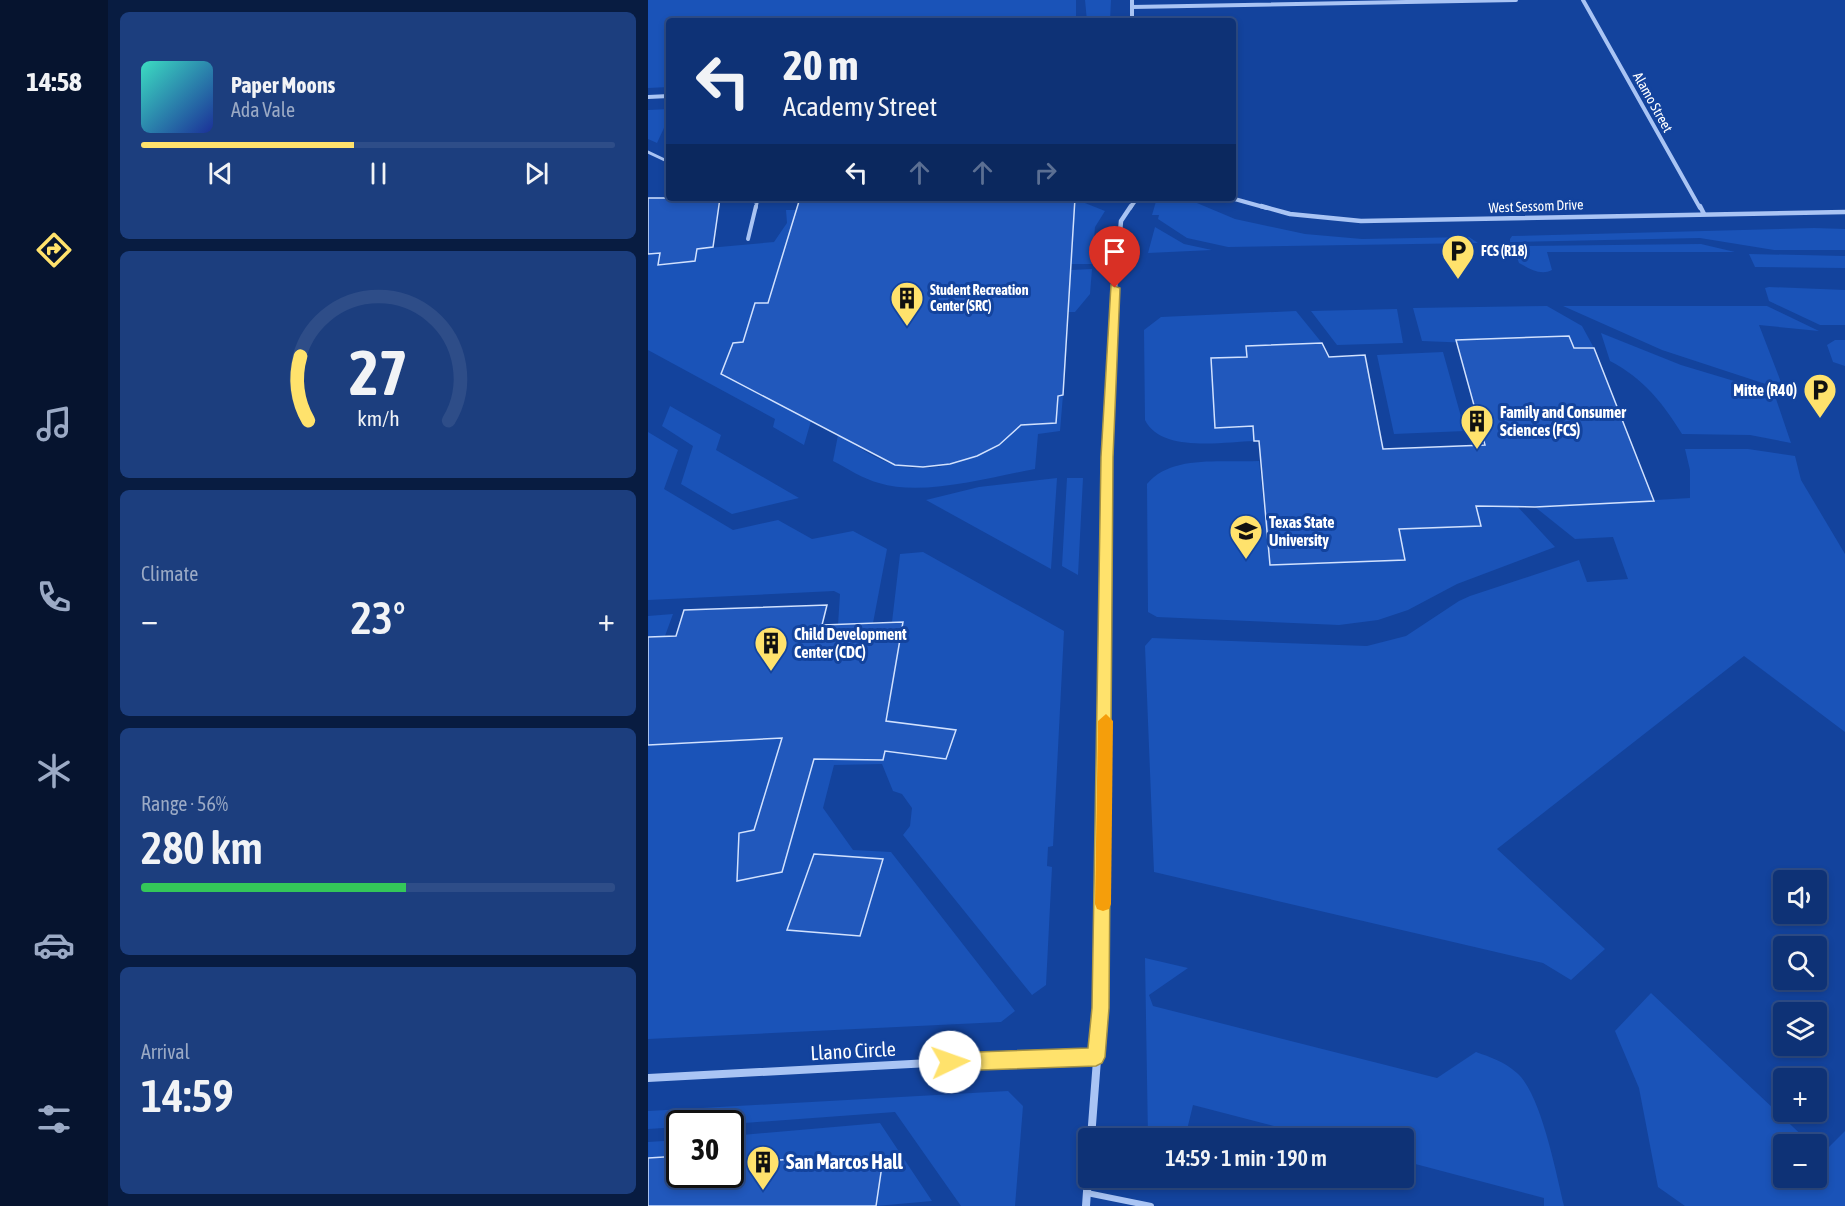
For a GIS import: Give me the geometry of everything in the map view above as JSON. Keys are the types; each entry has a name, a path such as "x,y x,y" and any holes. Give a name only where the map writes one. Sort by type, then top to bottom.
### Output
{"street":[{"path":"1132,0 1132,18"},
{"path":"1132,7 1296,2 1516,0"},
{"name":"Alamo Street","path":"1583,0 1704,214"},
{"path":"648,97 666,96"},
{"name":"West Sessom Drive","path":"1236,199 1290,214 1361,221 1845,212"},
{"path":"1091,1128 1101,1008 1107,457 1115,288 1121,221 1135,201"},
{"name":"Llano Circle","path":"648,1078 1043,1057 1096,1057"},
{"path":"1086,1206 1087,1188"}],"lane":[{"path":"648,152 666,161"},
{"path":"748,239 757,203 753,201"},
{"path":"1087,1193 1151,1206"}],"shaded area":[{"path":"648,0 1076,0 1076,18 666,18 666,87 648,88"},
{"path":"1085,0 1111,0 1110,18 1087,18"},
{"path":"666,109 666,124 657,143 648,139 648,110"},
{"path":"1075,201 1080,201 1105,211 1095,227 1092,264 1071,264"},
{"path":"1156,201 1192,201 1235,219 1305,234 1362,239 1469,237 1478,243 1228,247 1187,238 1158,219 1159,215 1152,215"},
{"path":"786,210 796,210 790,269 778,270 768,303 755,303 743,342 732,343 721,373 811,421 804,445 773,427 775,419 648,350 648,254 660,253 658,265 695,261 697,249 774,242 787,223"},
{"path":"1155,227 1184,244 1212,250 1148,253"},
{"path":"1845,229 1845,250 1774,250 1700,238 1510,242 1512,236"},
{"path":"1701,244 1735,252 1547,252 1552,270 1543,272 1535,271 1519,263 1513,246"},
{"path":"1749,254 1845,256 1845,268 1755,267"},
{"path":"1092,269 1090,294 1075,312 1068,312 1071,270"},
{"path":"1765,288 1845,290 1845,325 1820,325 1769,301"},
{"path":"1547,306 1582,326 1594,348 1422,341 1413,308"},
{"path":"1563,306 1767,306 1819,331 1759,325 1784,390 1662,350"},
{"path":"1397,309 1403,343 1337,345 1311,311"},
{"path":"1296,311 1322,343 1246,346 1247,357 1211,358 1215,428 1253,426 1254,441 1194,443 1178,441 1164,437 1153,430 1145,420 1144,330 1161,317"},
{"path":"1601,333 1681,365 1774,393 1791,443 1750,435 1682,434 1651,392 1632,375 1610,361"},
{"path":"1835,340 1845,340 1845,366 1833,362 1827,345"},
{"path":"1443,352 1465,431 1394,434 1377,355"},
{"path":"1063,395 1060,431 1038,434 1035,469 957,484 916,488 896,487 873,481 833,461 838,435 873,456 895,465 930,468 949,465 986,451 1015,429 1025,416 1034,424 1056,423 1058,396"},
{"path":"670,406 721,435 716,450 799,498 732,514 681,484 693,446 662,426"},
{"path":"648,432 678,450 664,489 733,530 778,520 812,539 853,531 887,549 873,623 838,625 840,594 834,591 648,600"},
{"path":"1685,449 1748,449 1795,456 1801,480 1845,554 1845,732 1744,656 1497,849 1605,949 1571,980 1543,963 1154,872 1145,646 1152,638 1367,646 1406,636 1470,596 1579,560 1587,582 1628,579 1613,537 1575,539 1535,507 1690,498 1690,470"},
{"path":"1259,461 1270,564 1405,560 1399,529 1481,526 1472,489 1517,506 1555,547 1457,584 1408,610 1378,620 1339,625 1157,617 1148,612 1147,484 1157,474 1184,464"},
{"path":"1057,478 1051,569 926,500 979,487"},
{"path":"1067,478 1083,478 1078,575 1062,566"},
{"path":"923,552 1064,631 1053,846 1048,847 1047,866 1052,867 1046,985 1032,995 903,835 910,826 912,808 902,794 893,791 882,764 834,765 823,808 853,850 891,852 1015,1011 1001,1022 648,1039 648,720 678,744 799,737 804,713 889,706 903,622 892,622 900,554"},
{"path":"673,614 665,636 648,637 648,616"},
{"path":"1145,958 1188,968 1149,995 1153,1006 1437,1078 1476,1052 1508,1066 1526,1083 1533,1098 1547,1135 1564,1206 1544,1206 1544,1198 1414,1164 1414,1128 1282,1128 1193,1105 1187,1128 1148,1128"},
{"path":"1651,993 1773,1108 1773,1122 1788,1122 1800,1134 1773,1134 1773,1188 1827,1188 1827,1149 1845,1131 1845,1206 1685,1206 1658,1187 1639,1088 1615,1031"},
{"path":"1008,1091 1023,1106 1015,1206 961,1206 895,1112 744,1123 744,1110 666,1110"},
{"path":"666,1110 666,1128 648,1129 648,1111"},
{"path":"880,1123 932,1201 876,1206 882,1159 811,1163 812,1158 744,1162 744,1135"},
{"path":"666,1141 666,1164 663,1176 652,1158 648,1158 648,1142"}],"building":[{"path":"648,198 666,198 666,201 720,201 713,247 697,249 695,261 658,265 660,253 648,254"},
{"name":"Student Recreation Center (SRC)","path":"799,201 1075,201 1063,395 1058,396 1056,423 1021,425 999,445 977,456 950,464 923,467 895,465 721,374 733,343 743,342 755,303 768,303"},
{"name":"Family and Consumer Sciences (FCS)","path":"1569,336 1574,348 1594,348 1654,501 1535,507 1476,506 1481,526 1399,529 1405,560 1270,565 1259,441 1254,441 1253,426 1215,428 1211,358 1247,357 1246,346 1322,343 1329,357 1365,355 1383,449 1485,445 1456,340"},
{"name":"Child Development Center (CDC)","path":"827,605 822,625 903,622 886,721 956,730 946,759 885,751 883,760 814,759 782,872 737,881 739,833 754,830 782,738 648,745 648,637 676,636 684,610"},
{"path":"814,854 883,859 860,936 787,930"},
{"name":"San Marcos Hall","path":"666,1157 666,1188 744,1188 744,1162 813,1158 811,1163 883,1159 876,1206 648,1206 648,1158"}],"slow traffic":[{"path":"1103,904 1106,721"}],"place":[{"name":"FCS (R18)","path":"1458,280"},
{"name":"Student Recreation Center (SRC)","path":"907,327"},
{"name":"Mitte (R40)","path":"1820,419"},
{"name":"Family and Consumer Sciences (FCS)","path":"1477,450"},
{"name":"Texas State University","path":"1246,560"},
{"name":"Child Development Center (CDC)","path":"771,672"},
{"name":"San Marcos Hall","path":"763,1191"}],"route":[{"path":"950,1062 1043,1057 1096,1057 1101,1008 1107,457 1115,288"}]}
